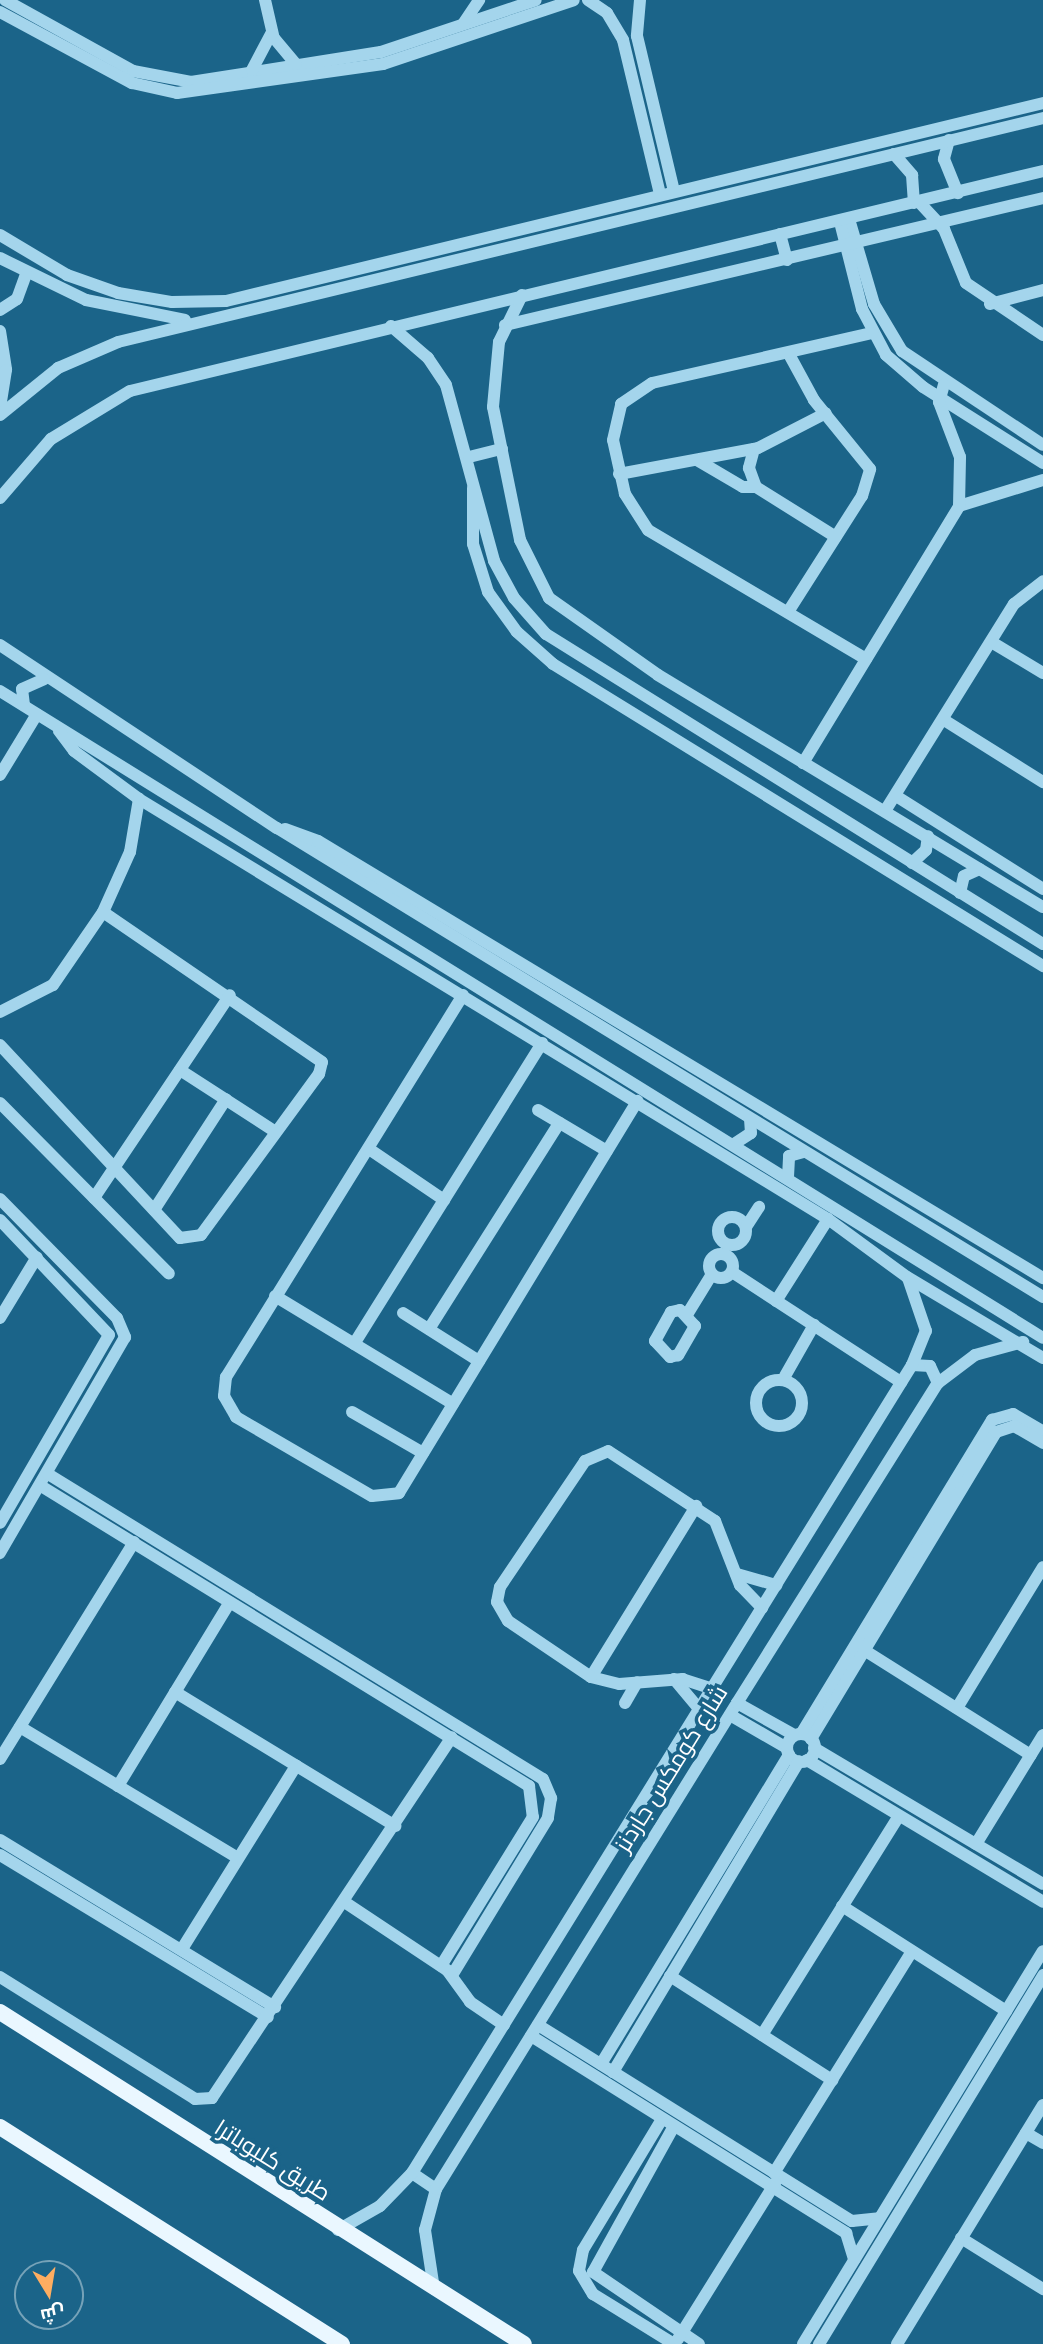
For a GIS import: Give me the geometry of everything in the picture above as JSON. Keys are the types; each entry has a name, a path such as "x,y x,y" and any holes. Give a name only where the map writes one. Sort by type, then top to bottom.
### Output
{"main road":[{"name":"طريق كليوباترا","path":"0,2012 338,2230 524,2344"},
{"path":"0,2127 342,2344"}],"street":[{"path":"5,0 66,41 154,90 211,91 383,64 575,0"},
{"path":"265,0 272,32 296,64"},
{"path":"463,24 479,0"},
{"path":"0,12 162,79 191,82 252,70 381,52 515,3 536,0"},
{"path":"588,0 607,13 623,40 660,194"},
{"path":"640,0 637,36 674,191"},
{"path":"252,70 272,32"},
{"path":"623,40 637,36"},
{"path":"0,415 90,352 309,288 660,194 1043,103"},
{"path":"0,235 67,275 145,299 226,301 309,288 1043,118"},
{"path":"949,140 944,159 956,193 952,247"},
{"path":"894,154 912,175 917,202 940,223 966,283 990,304 1043,335"},
{"path":"0,498 51,439 130,391 1043,171"},
{"path":"505,325 1043,198"},
{"path":"844,220 872,333 903,373 1043,445"},
{"path":"780,234 787,260"},
{"path":"851,245 886,330 942,391 1043,463"},
{"path":"0,258 26,274 114,309 203,320"},
{"path":"0,310 17,299 26,274"},
{"path":"990,304 1043,290"},
{"path":"522,295 505,325 492,387 520,540 549,598 615,647 1043,907"},
{"path":"391,326 428,358 446,385 469,457 494,561 528,617 565,648 1043,945 1038,963 553,664 517,632 488,592 472,544 474,480"},
{"path":"0,331 6,370 0,409"},
{"path":"866,659 648,530 633,513 619,474 614,421 635,390 790,356 872,333"},
{"path":"788,612 869,483 870,469 826,413 790,356"},
{"path":"803,763 959,506 960,457 942,391"},
{"path":"619,474 754,449 826,413"},
{"path":"469,457 502,449"},
{"path":"754,449 749,468 756,487"},
{"path":"697,460 743,487 756,487 836,537"},
{"path":"959,506 1043,480"},
{"path":"885,811 1022,594 1043,582"},
{"path":"993,643 1043,673"},
{"path":"0,645 44,679 277,828 803,1153 1043,1297"},
{"path":"24,705 22,689 44,679"},
{"path":"0,691 788,1177 1041,1337"},
{"path":"0,775 37,714"},
{"path":"944,720 1043,782"},
{"path":"57,728 74,751 139,799 872,1246 907,1277 1043,1359"},
{"path":"732,775 742,760"},
{"path":"895,796 1043,889"},
{"path":"0,1012 53,985 103,912 130,852 139,799"},
{"path":"277,828 318,841 1043,1278"},
{"path":"912,863 924,855 928,836"},
{"path":"960,892 964,876 980,869"},
{"path":"0,1045 180,1238 198,1237 276,1132 322,1062 230,995 103,912"},
{"path":"94,1198 230,995"},
{"path":"463,995 226,1377 224,1396 232,1413 381,1499 399,1493 637,1101"},
{"path":"354,1344 542,1043"},
{"path":"180,1070 276,1132"},
{"path":"154,1210 226,1099"},
{"path":"0,1103 169,1274"},
{"path":"538,1110 607,1151"},
{"path":"734,1144 751,1133 750,1120"},
{"path":"429,1329 559,1123"},
{"path":"369,1149 444,1200"},
{"path":"788,1177 789,1156 803,1153"},
{"path":"0,1199 124,1332 121,1352 0,1553"},
{"path":"746,1227 720,1219 716,1230 729,1241 744,1243 746,1227 759,1207"},
{"path":"776,1301 828,1219"},
{"path":"0,1220 107,1328 109,1339 0,1522"},
{"path":"872,1246 879,1234"},
{"path":"688,1313 712,1274 710,1264 721,1254 729,1241"},
{"path":"721,1254 730,1258 732,1272 901,1382"},
{"path":"0,1318 37,1257"},
{"path":"712,1274 722,1278 732,1272"},
{"name":"شارع كومكس جاردنز","path":"338,2230 380,2206 412,2173 912,1364 926,1331 907,1277"},
{"path":"275,1296 453,1404"},
{"path":"403,1313 479,1361"},
{"path":"785,1376 804,1393 777,1430 754,1413 772,1381 785,1376 814,1325"},
{"name":"شارع كومكس جاردنز","path":"433,2289 425,2230 436,2189 937,1383 975,1355 1041,1337"},
{"path":"912,1364 930,1366 937,1383"},
{"path":"352,1412 423,1453"},
{"path":"613,2072 992,1420 1013,1415 1043,1431"},
{"path":"601,2064 864,1650 996,1432 1014,1426 1043,1443"},
{"path":"713,1689 674,1679 637,1682 591,1677 508,1621 497,1602 500,1587 585,1461 599,1451 615,1452 696,1506 719,1527 737,1574 762,1608"},
{"path":"48,1474 543,1779 551,1798 548,1818 447,1970"},
{"path":"41,1486 523,1780 535,1809 447,1970"},
{"path":"591,1677 696,1506"},
{"path":"0,1759 134,1542"},
{"path":"957,1708 1042,1570"},
{"path":"737,1574 776,1585"},
{"path":"118,1786 230,1602"},
{"path":"864,1650 1031,1755"},
{"path":"674,1679 699,1710"},
{"path":"625,1703 637,1682"},
{"path":"175,1692 395,1826"},
{"path":"737,1703 805,1739 1043,1884"},
{"path":"730,1715 1043,1902"},
{"path":"20,1727 239,1858"},
{"path":"976,1844 1043,1735"},
{"path":"0,1977 199,2100 217,2096 346,1903 452,1737"},
{"path":"181,1950 296,1766"},
{"path":"762,2035 899,1815"},
{"path":"0,1840 181,1950 190,1962"},
{"path":"0,1855 190,1962 271,2012"},
{"path":"346,1903 447,1970 470,2002 504,2025"},
{"path":"842,1906 1006,2011"},
{"path":"677,2340 772,2188 832,2080 912,1951"},
{"path":"803,2344 1043,1951"},
{"path":"819,2344 1043,1975"},
{"path":"670,1976 832,2080"},
{"path":"534,2030 601,2064 852,2221 879,2218"},
{"path":"534,2030 668,2123 846,2233 854,2260"},
{"path":"897,2344 1043,2105"},
{"path":"668,2123 583,2250 579,2271 593,2294 677,2340 699,2344"},
{"path":"1026,2133 1043,2143"},
{"path":"412,2173 436,2189"},
{"path":"961,2238 1043,2289"}]}
